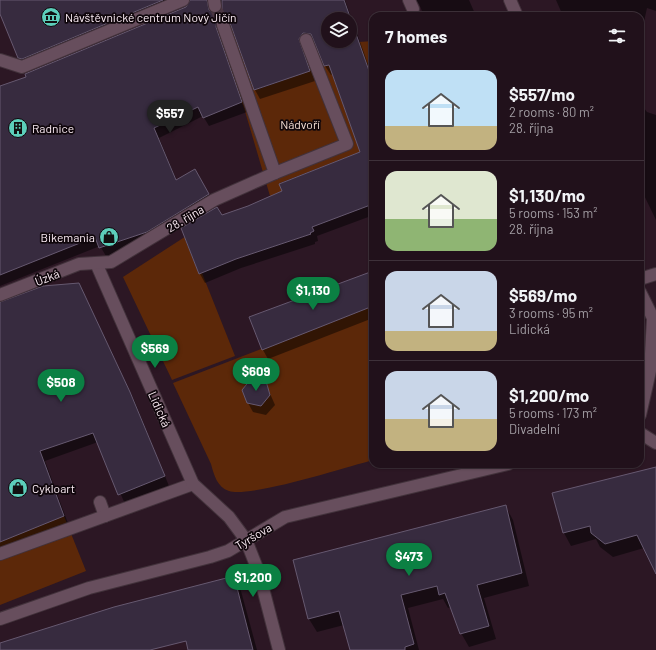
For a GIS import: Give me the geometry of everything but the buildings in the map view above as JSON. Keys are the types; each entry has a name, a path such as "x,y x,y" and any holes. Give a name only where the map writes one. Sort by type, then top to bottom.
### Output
{"street":[{"path":"0,60 22,67 183,0"},
{"path":"510,0 515,12"},
{"path":"223,25 275,173"},
{"name":"28. října","path":"96,263 111,262 214,200 275,173 347,144 306,40"},
{"name":"Úzká","path":"0,295 79,264 96,263"},
{"name":"Lidická","path":"96,263 193,484 229,517 246,540 259,573 279,650"},
{"path":"644,278 656,274"},
{"path":"644,300 653,318 650,371 644,397"},
{"path":"644,436 656,443"},
{"name":"Tyršova","path":"0,619 89,588 210,557 228,550 285,517 491,468"},
{"path":"0,554 193,484"},
{"path":"100,502 105,516"}],"green space":[{"name":"Nádvoří","path":"232,21 259,89 304,73 293,44 318,35 321,48 323,48 360,152 280,183 283,191 270,196 244,108 213,29"},
{"path":"369,41 369,71 359,42"},
{"path":"214,218 185,239 199,274 202,273 235,356 172,380 123,277"},
{"path":"369,308 369,461 277,486 240,492 229,491 219,484 173,383"},
{"path":"64,516 86,571 0,605 0,541"}],"tunnel":[{"path":"215,6 223,25"}],"place":[{"name":"Návštěvnické centrum Nový Jičín","path":"51,17"},
{"name":"Radnice","path":"18,128"},
{"name":"Bikemania","path":"109,237"},
{"name":"Cykloart","path":"18,488"}]}
